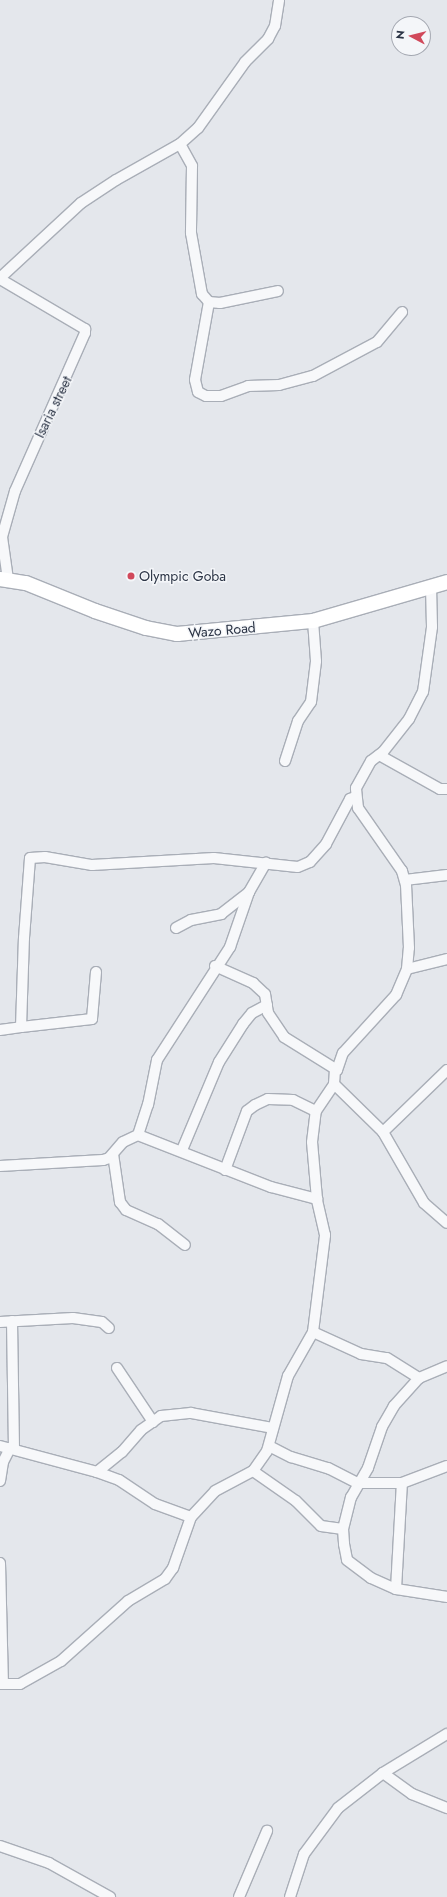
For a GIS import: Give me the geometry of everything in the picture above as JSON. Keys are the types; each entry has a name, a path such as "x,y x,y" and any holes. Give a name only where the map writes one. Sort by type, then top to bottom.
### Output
{"main road":[{"name":"Wazo Road","path":"4,579 26,583 146,628 177,634 313,621 447,582"}],"street":[{"path":"0,278 91,196 180,144 211,114 245,62 268,39 275,26 279,0"},
{"path":"180,144 192,166 190,206 194,262 202,294 208,302 195,380 198,392 206,396 221,396 248,386 278,385 313,376 377,342 402,312"},
{"name":"Isaria street","path":"0,278 85,329 85,333 15,491 2,537 4,579"},
{"path":"208,302 240,301 278,291"},
{"path":"0,1562 2,1684 20,1684 61,1661 128,1601 165,1579 173,1568 191,1517 215,1491 253,1472 269,1446 288,1376 313,1332 325,1234 317,1200 312,1142 316,1111 334,1084 335,1070 338,1070 343,1053 396,995 407,969 409,948 405,880 402,871 358,808 355,797 359,778 409,719 423,692 432,627 431,586"},
{"path":"286,761 298,721 310,702 316,661 313,621"},
{"path":"379,755 440,789 447,789"},
{"path":"22,1027 25,917 30,858 45,857 92,865 214,858 266,862 298,867 310,862 326,844 350,799 355,797"},
{"path":"138,1135 148,1105 157,1060 235,936 249,892 266,862"},
{"path":"405,880 447,875"},
{"path":"176,928 191,920 221,914 249,892"},
{"path":"407,969 447,959"},
{"path":"215,966 253,983 265,994 268,1013 284,1037 338,1070"},
{"path":"0,1030 92,1019 96,972"},
{"path":"182,1150 219,1062 243,1024 252,1013 267,1005"},
{"path":"383,1132 447,1070"},
{"path":"334,1084 383,1132 424,1203 447,1223"},
{"path":"225,1170 247,1111 256,1105 268,1099 293,1100 316,1111"},
{"path":"0,1166 90,1163 109,1158 123,1142 138,1135 182,1150 225,1170 317,1200"},
{"path":"114,1154 120,1202 126,1210 158,1224 185,1245"},
{"path":"0,1322 51,1317 90,1319 102,1322 109,1328"},
{"path":"0,1481 3,1462 8,1448 12,1321"},
{"path":"313,1332 361,1354 387,1358 419,1378"},
{"path":"447,1366 419,1378 388,1415 368,1468 358,1483 343,1529 347,1560 372,1578 396,1589 447,1598"},
{"path":"118,1368 153,1422"},
{"path":"97,1472 161,1416 191,1413 273,1428"},
{"path":"269,1446 291,1457 328,1468 358,1483 402,1483 447,1466"},
{"path":"8,1448 97,1472 119,1480 155,1504 191,1517"},
{"path":"253,1472 296,1501 321,1526 343,1529"},
{"path":"396,1589 402,1483"},
{"path":"290,1897 304,1854 338,1808 383,1773 447,1734"},
{"path":"383,1773 412,1794 447,1808"},
{"path":"239,1897 266,1831"},
{"path":"0,1846 49,1863 110,1897"}],"place":[{"name":"Olympic Goba","path":"131,576"}]}
